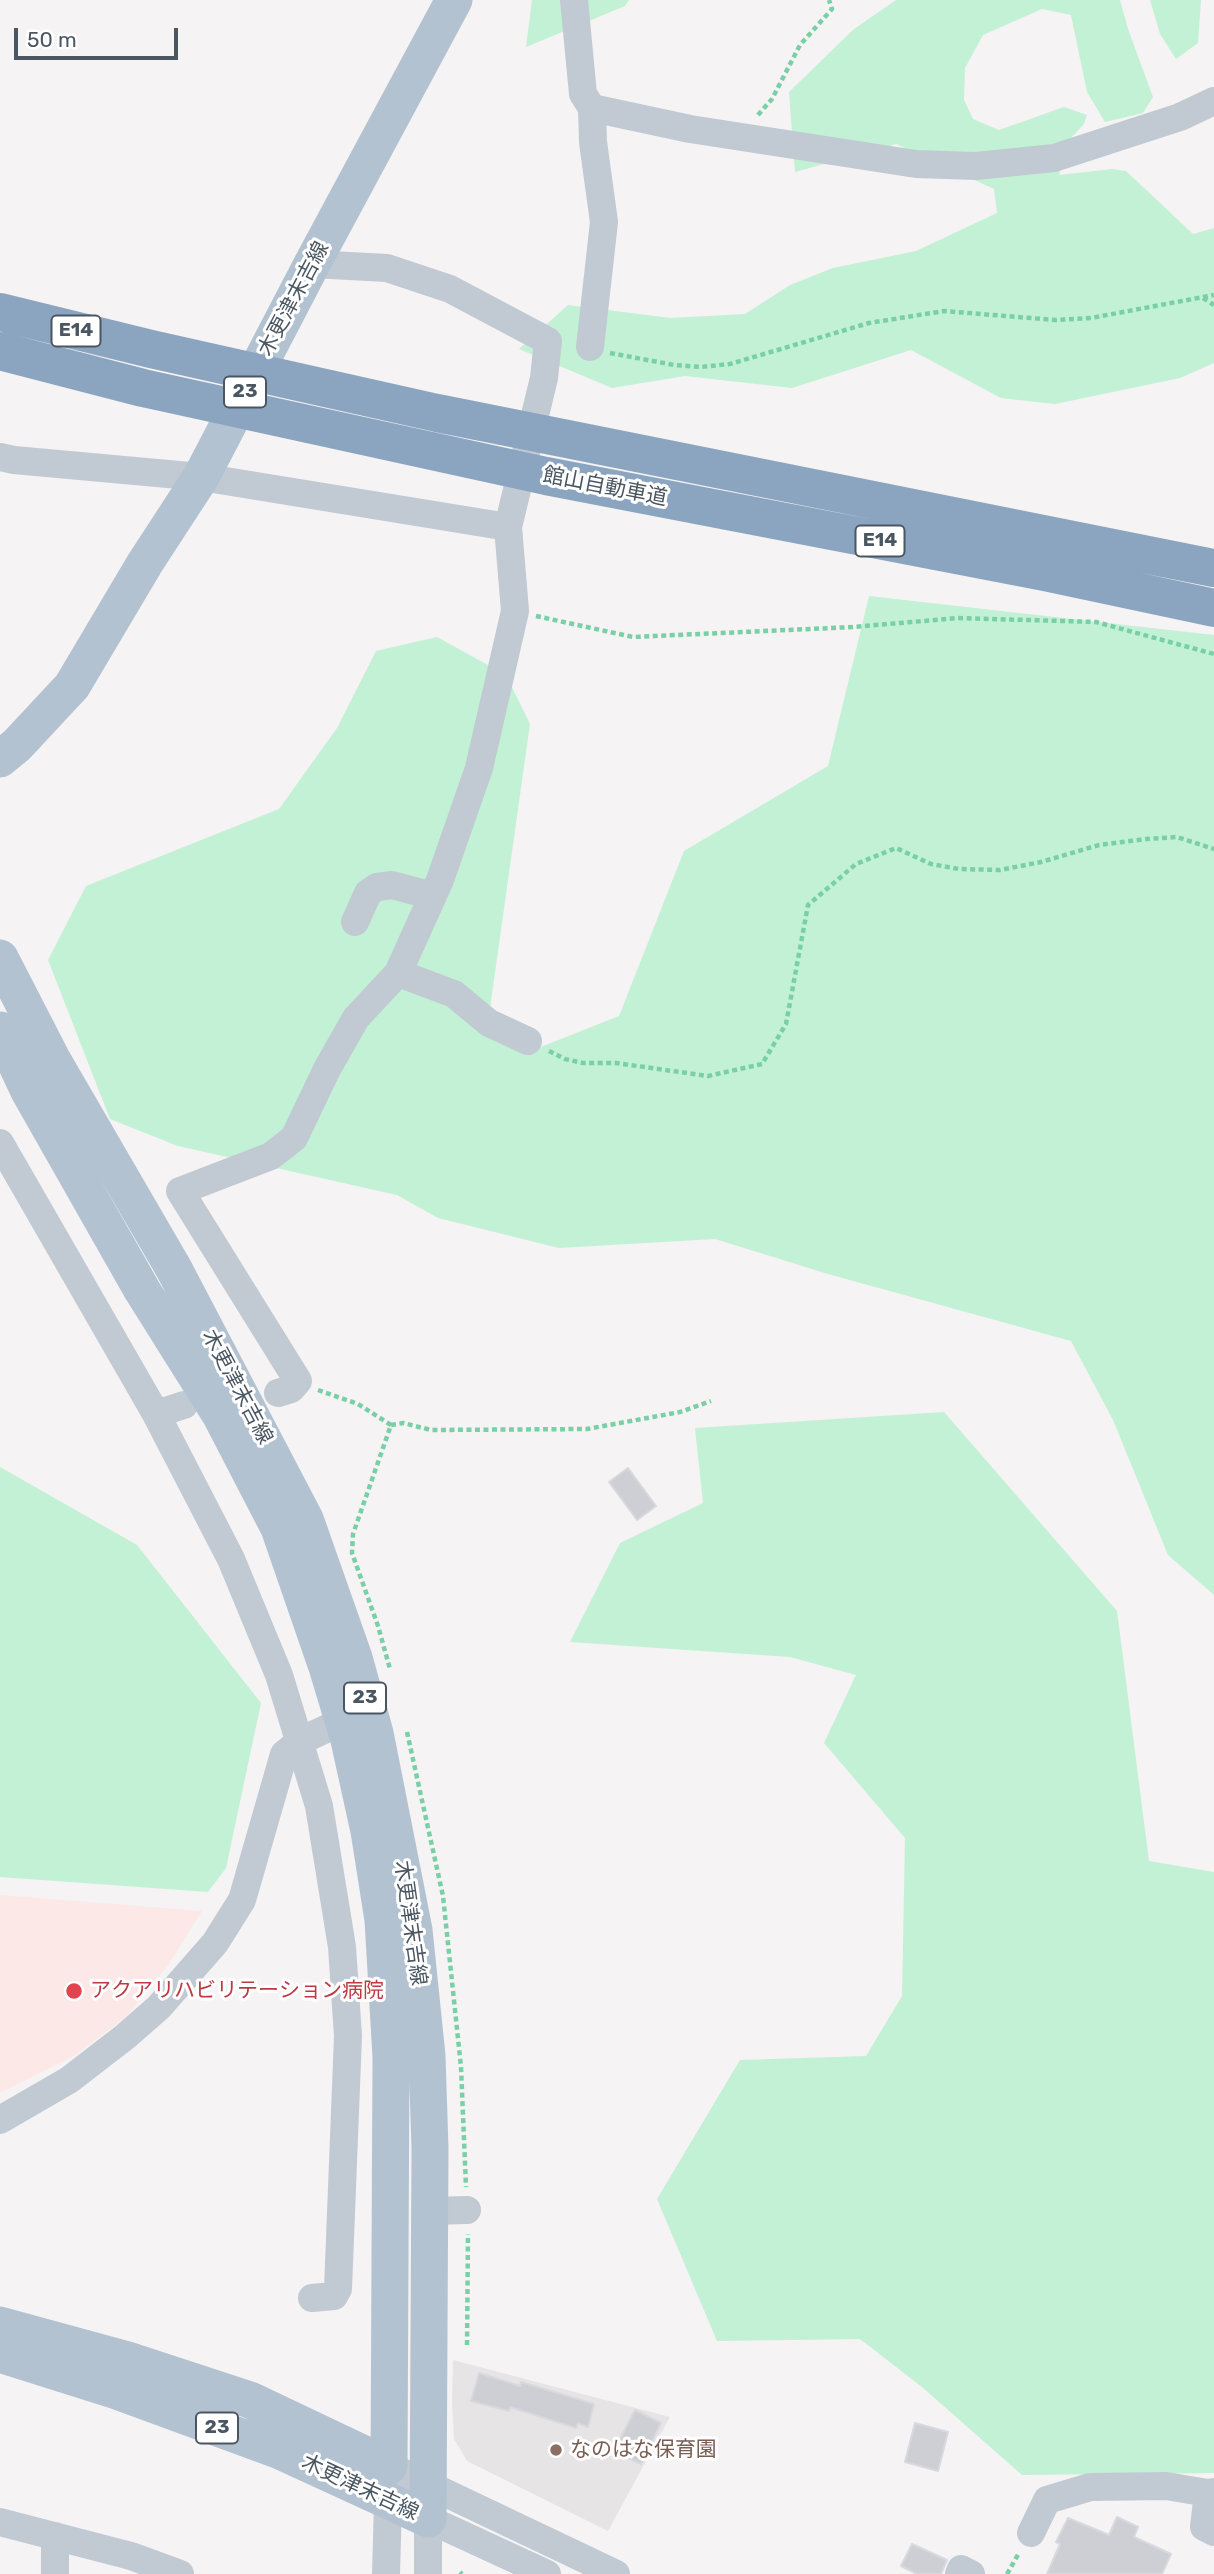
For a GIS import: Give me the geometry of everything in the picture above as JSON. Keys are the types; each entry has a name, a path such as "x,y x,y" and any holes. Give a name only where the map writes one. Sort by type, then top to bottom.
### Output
{"highway":[{"name":"館山自動車道","path":"0,312 308,385 546,476 1045,572 1214,608"},
{"name":"館山自動車道","path":"0,351 143,388 297,422 555,438 1214,568"}],"main road":[{"name":"木更津末吉線","path":"0,760 72,686 145,563 201,477 454,0"},
{"name":"木更津末吉線","path":"0,958 51,1059 199,1315 305,1518 354,1658 375,1733 414,1930 427,2056 430,2211 428,2502 388,2502 281,2451 111,2389 0,2354"},
{"name":"木更津末吉線","path":"0,1030 29,1091 135,1278 221,1416 279,1528 343,1721 369,1831 383,1920 390,2030 392,2149 388,2466 250,2400 128,2360 0,2325"}],"street":[{"path":"574,0 583,94 592,108 593,142 604,222 590,347"},
{"path":"592,108 690,129 916,164 976,166 1054,158 1180,117 1214,101"},
{"path":"133,1199 180,1191 271,1156 294,1138 327,1069 356,1018 398,973 433,896 479,768 515,611 508,527 544,378 548,341 450,289 387,268 312,264"},
{"path":"0,457 201,477 508,527"},
{"path":"355,922 368,893 377,887 392,885 433,896"},
{"path":"398,973 454,995 489,1023 528,1041"},
{"path":"0,1143 156,1415 230,1559 279,1675 319,1805 342,1947 348,2036 338,2289 334,2296 312,2298"},
{"path":"180,1191 298,1381 291,1389 278,1393"},
{"path":"156,1415 184,1405"},
{"path":"0,2120 69,2080 126,2036 159,2007 215,1943 242,1900 284,1754 300,1741 343,1721"},
{"path":"430,2211 467,2210"},
{"path":"388,2466 428,2502 547,2574"},
{"path":"386,2574 388,2466"},
{"path":"1031,2533 1047,2500 1090,2487 1166,2486 1211,2493 1205,2527 1214,2532"},
{"path":"428,2502 428,2574"},
{"path":"428,2502 616,2574"},
{"path":"0,2522 131,2556 180,2574"},
{"path":"55,2536 55,2574"},
{"path":"959,2574 961,2569 971,2574"}],"path":[{"path":"734,135 752,121 772,99 800,45 832,9 829,0"},
{"path":"590,347 643,361 701,367 730,364 869,323 944,312 1055,320 1091,318 1214,295"},
{"path":"1203,298 1214,305"},
{"path":"515,611 633,637 958,618 1096,622 1214,654"},
{"path":"528,1041 565,1059 583,1063 615,1063 708,1076 761,1064 786,1024 808,905 856,864 895,848 931,864 959,869 1000,870 1041,862 1098,845 1146,839 1177,838 1214,849"},
{"path":"391,1425 403,1423 432,1430 587,1429 680,1412 711,1401"}],"shaded area":[{"name":"アクアリハビリテーション病院","path":"0,1895 202,1911 169,1964 126,2017 74,2056 0,2093"},
{"name":"なのはな保育園","path":"453,2360 670,2417 608,2531 467,2461 454,2439"}],"green space":[{"path":"532,0 629,0 625,6 526,47"},
{"path":"896,0 1120,0 1153,97 1143,113 1105,122 1087,92 1071,15 1042,9 983,35 965,68 964,100 973,119 999,130 1064,107 1087,115 1084,124 1071,138 1059,175 1112,169 1126,171 1193,234 1214,228 1214,363 1180,378 1055,404 1001,398 911,350 792,388 685,376 612,388 519,349 568,305 670,318 745,314 790,285 833,268 916,251 997,213 994,189 896,144 795,172 789,92 854,29"},
{"path":"1150,0 1201,0 1198,43 1176,59 1160,34"},
{"path":"869,596 1214,635 1214,1595 1168,1555 1113,1420 1071,1341 828,1274 715,1239 559,1248 438,1218 397,1195 178,1146 110,1119 48,960 86,886 279,809 337,728 376,651 437,637 506,675 530,724 489,1015 528,1052 619,1016 684,851 828,766"},
{"path":"944,1412 1117,1611 1149,1861 1214,1872 1214,2473 1022,2475 922,2387 860,2339 717,2341 657,2199 740,2060 866,2056 902,1996 905,1838 824,1743 856,1675 790,1657 570,1642 620,1543 703,1503 695,1428"},
{"path":"0,1467 137,1545 261,1703 226,1868 208,1892 0,1877"}],"building":[{"path":"628,1468 656,1506 637,1520 609,1482"},
{"path":"479,2373 520,2386 521,2382 594,2404 588,2427 578,2423 576,2428 510,2407 509,2411 471,2401"},
{"path":"635,2410 661,2423 641,2464 614,2451"},
{"path":"915,2423 948,2432 938,2471 905,2462"},
{"path":"1117,2517 1138,2527 1134,2537 1171,2554 1162,2574 1047,2574 1060,2544 1056,2542 1068,2518 1109,2535"},
{"path":"912,2544 947,2560 941,2574 917,2574 901,2566"}],"place":[{"name":"アクアリハビリテーション病院","path":"74,1991"},
{"name":"なのはな保育園","path":"556,2450"}]}
